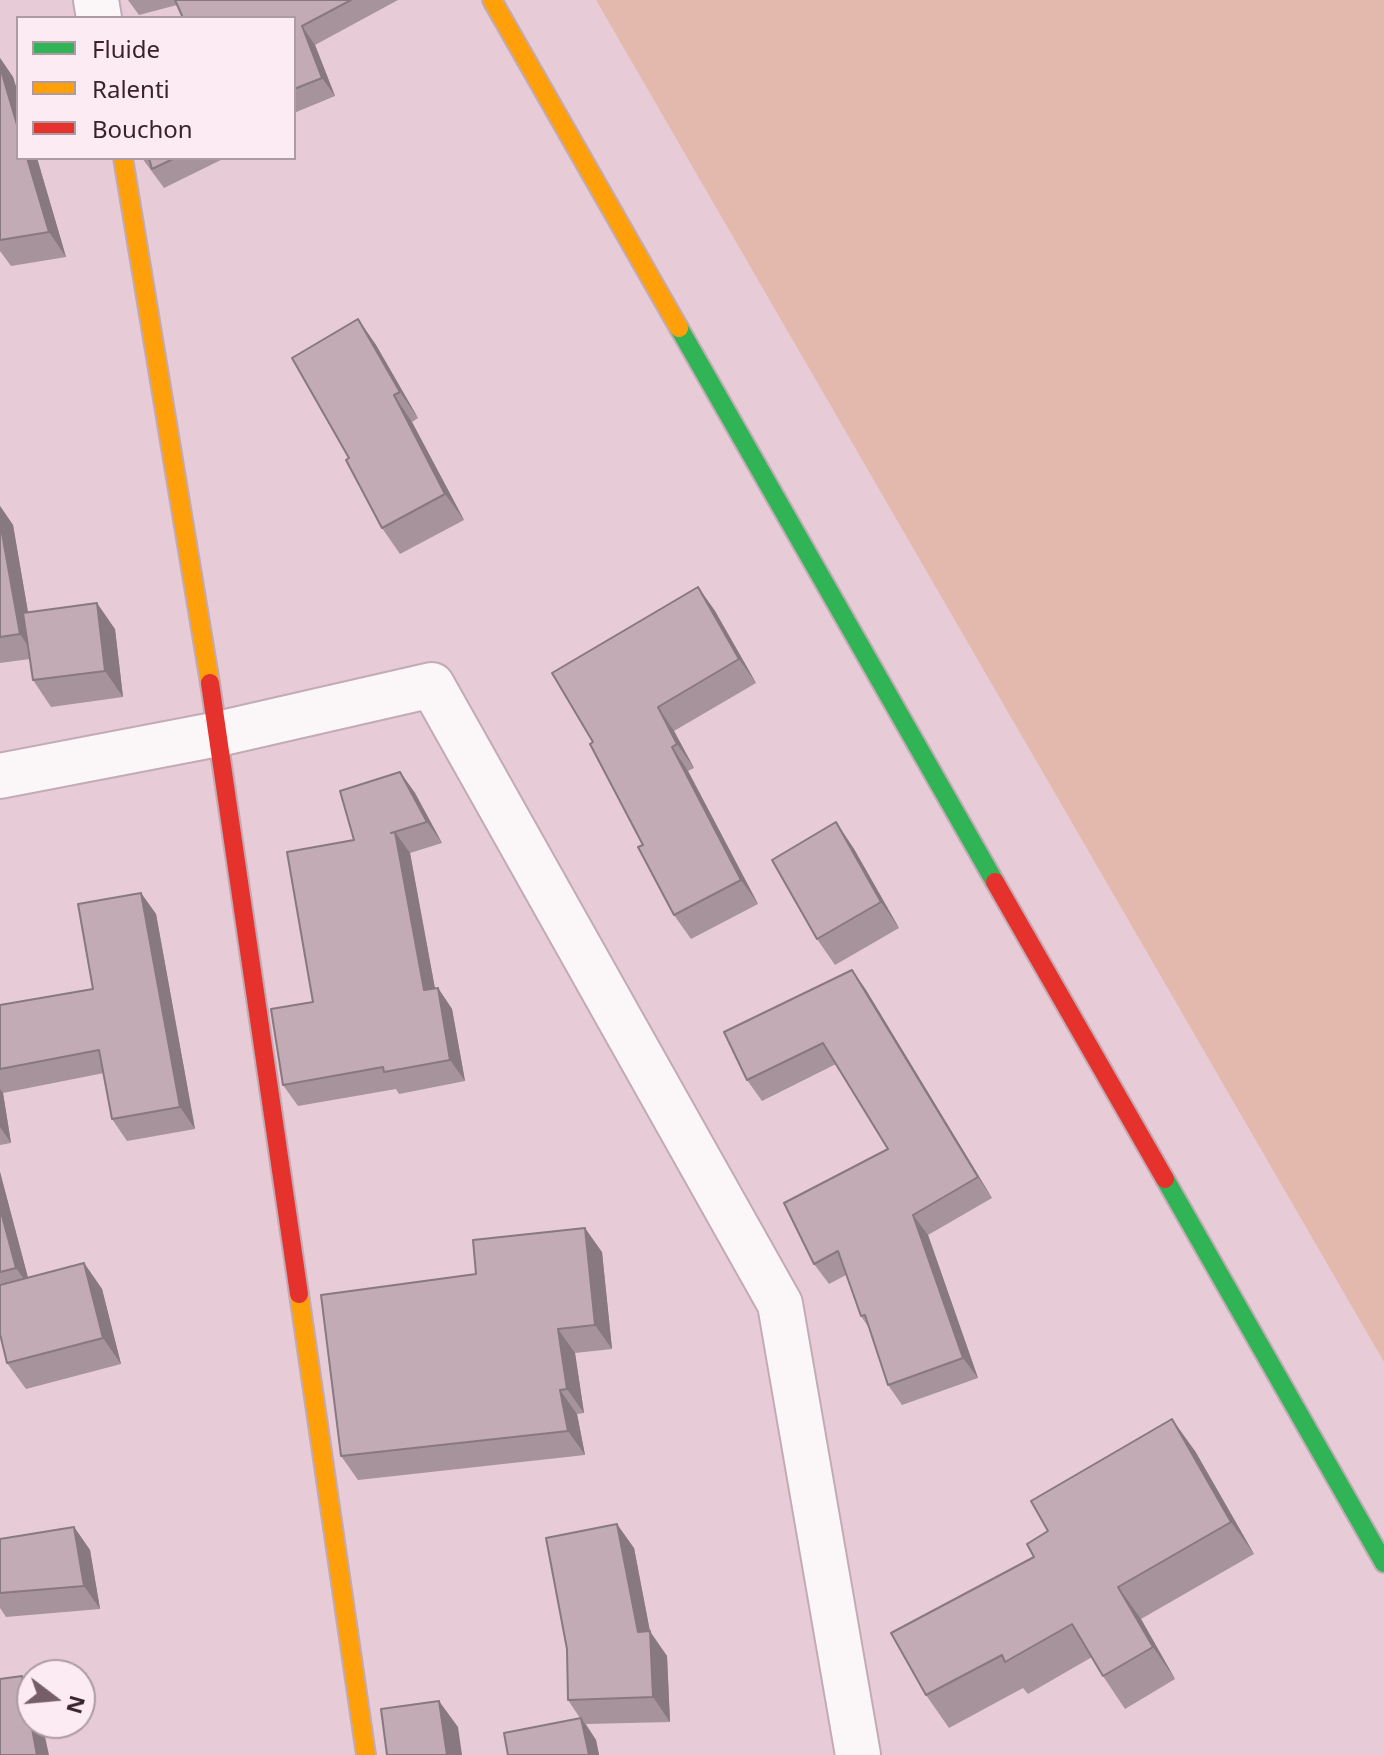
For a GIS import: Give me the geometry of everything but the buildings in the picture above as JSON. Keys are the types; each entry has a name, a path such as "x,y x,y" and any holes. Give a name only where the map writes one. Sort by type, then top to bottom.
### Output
{"street":[{"path":"492,0 1384,1563"},
{"path":"123,160 218,734 366,1755"},
{"path":"0,776 218,734 432,685 780,1304 858,1755"}],"shaded area":[{"path":"596,0 1384,0 1384,1362"}],"traffic: fast":[{"path":"679,328 995,882"},
{"path":"1165,1179 1384,1563"}],"traffic: slow":[{"path":"492,0 679,328"},
{"path":"123,160 210,683"},
{"path":"299,1294 366,1755"}],"traffic: jam":[{"path":"210,683 299,1294"},
{"path":"995,882 1165,1179"}]}
